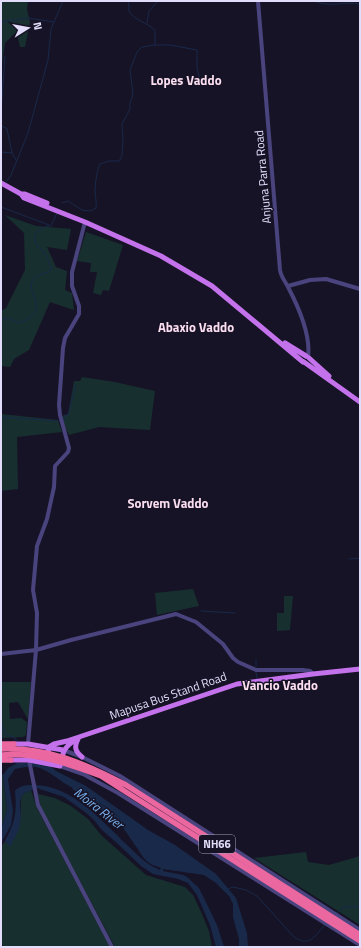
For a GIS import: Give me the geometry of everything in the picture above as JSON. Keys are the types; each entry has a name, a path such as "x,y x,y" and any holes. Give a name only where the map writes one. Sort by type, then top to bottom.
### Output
{"highway":[{"path":"1,744 14,744"},
{"name":"NH66","path":"1,749 71,759 103,773 126,785 360,935"},
{"name":"NH66","path":"1,755 39,754 101,776 360,941"},
{"path":"1,760 11,760"}],"main road":[{"path":"3,184 21,194 24,198 54,208 161,256 212,286 360,400"},
{"name":"Mapusa Bus Stand Road","path":"80,737 237,684 360,669"},
{"path":"46,763 49,747 54,744 80,737"},
{"path":"11,760 46,763 60,766 63,750 80,737"},
{"path":"80,737 76,744 75,750 82,757"},
{"path":"30,745 40,743 54,744"},
{"path":"14,744 49,747 63,750"}],"street":[{"name":"Anjuna Parra Road","path":"258,1 280,270 281,276 288,286 304,325 307,345 305,358"},
{"path":"30,745 36,650 37,613 33,590 37,546 47,519 54,487 56,466 68,452 69,444 64,432 60,415 59,394 65,338 79,314 79,306 72,286 72,272 85,222"},
{"path":"288,286 310,280 326,279 360,289"},
{"path":"1,654 36,650 70,640 176,614 196,622 223,644 233,658 238,662 256,670 303,670 310,671 313,674"},
{"path":"63,750 82,757 120,776 360,930"},
{"path":"29,761 38,806 112,947"},
{"path":"60,766 83,774 118,792 360,945"}],"green space":[{"path":"2,1 28,1 27,9 30,22 25,47 20,47 18,38 14,34 5,43 2,65"},
{"path":"5,215 36,226 71,229 67,250 47,247 56,267 67,271 65,290 72,293 74,310 50,302 29,350 14,359 10,367 1,366 1,311 6,308 25,270 24,233"},
{"path":"86,232 123,245 109,291 103,290 101,295 93,293 97,272 90,272 91,263 77,261"},
{"path":"82,377 115,382 155,391 150,430 99,427 69,435 64,425 62,416 68,414 74,381 80,381"},
{"path":"1,414 58,420 62,432 17,437 18,489 1,491"},
{"path":"193,589 199,606 157,615 155,593"},
{"path":"284,596 293,596 290,630 277,631 277,613 284,613"},
{"path":"1,682 31,682 28,719 18,702 9,703 10,719 21,718 27,722 26,735 23,737 1,738"},
{"path":"1,774 3,775 7,809 1,830"},
{"path":"31,790 37,808 110,947 4,947 1,942 1,847 5,841 10,846 21,817 21,797 24,793"},
{"path":"38,794 55,798 71,806 88,819 101,835 146,875 185,887 193,895 202,914 209,931 212,947 115,947 41,808"},
{"path":"306,852 308,862 329,865 360,856 360,925 254,858"}],"water":[{"path":"27,762 48,765 56,771 86,786 148,830 175,845 216,874 236,898 247,933 248,947 239,947 239,939 233,917 233,904 229,896 216,883 204,875 163,869 163,871 187,877 199,888 217,925 224,947 216,947 210,925 197,895 188,883 178,879 153,874 141,866 102,830 94,820 64,797 37,788 24,793 20,802 21,817 19,829 10,847 5,841 11,828 14,817 16,806 15,791 21,786 35,785 61,791 73,798 96,815 142,859 155,868 160,870 161,868 151,864 144,858 126,825 110,810 42,769 25,767 15,769 8,779 13,811 11,825 1,843 1,830 7,809 3,775 8,768 17,763"}],"waterway":[{"path":"6,182 11,175 28,133 48,60 51,29 63,1"},
{"path":"62,203 68,201 82,210 91,211 96,208 95,185 99,166 100,164 109,161 119,161 122,156 122,124 130,109 133,94 130,70 137,52 142,47 155,45 155,30 130,14 128,1"},
{"path":"147,23 149,11 158,1"},
{"path":"314,1 325,4 360,4"},
{"path":"1,22 28,18 54,22"},
{"path":"155,45 170,45 197,50 197,67 201,86"},
{"path":"1,112 5,56"},
{"path":"1,123 2,126 7,129 12,153 16,160"},
{"path":"1,152 12,153"},
{"path":"1,207 49,225"},
{"path":"51,226 57,213"},
{"path":"1,324 2,320 9,318 19,323 31,317 36,310 32,282 37,276 49,272 51,268 45,254 35,242 35,235 43,228 50,226"},
{"path":"63,420 64,416 68,415 76,385"},
{"path":"1,417 59,421"},
{"path":"349,559 360,558"},
{"path":"201,611 235,613"},
{"path":"256,660 256,667"},
{"path":"256,672 257,679"},
{"path":"1,723 5,734 15,738 17,742"},
{"name":"Moira River","path":"75,788 123,823 138,845"},
{"path":"228,889 233,887 246,890 257,896 294,937 300,940 308,941 312,939 325,925"},
{"path":"337,913 343,907 360,906"}],"district":[{"name":"Lopes Vaddo","path":"186,80"},
{"name":"Abaxio Vaddo","path":"196,327"},
{"name":"Sorvem Vaddo","path":"168,503"},
{"name":"Vancio Vaddo","path":"280,685"}]}
